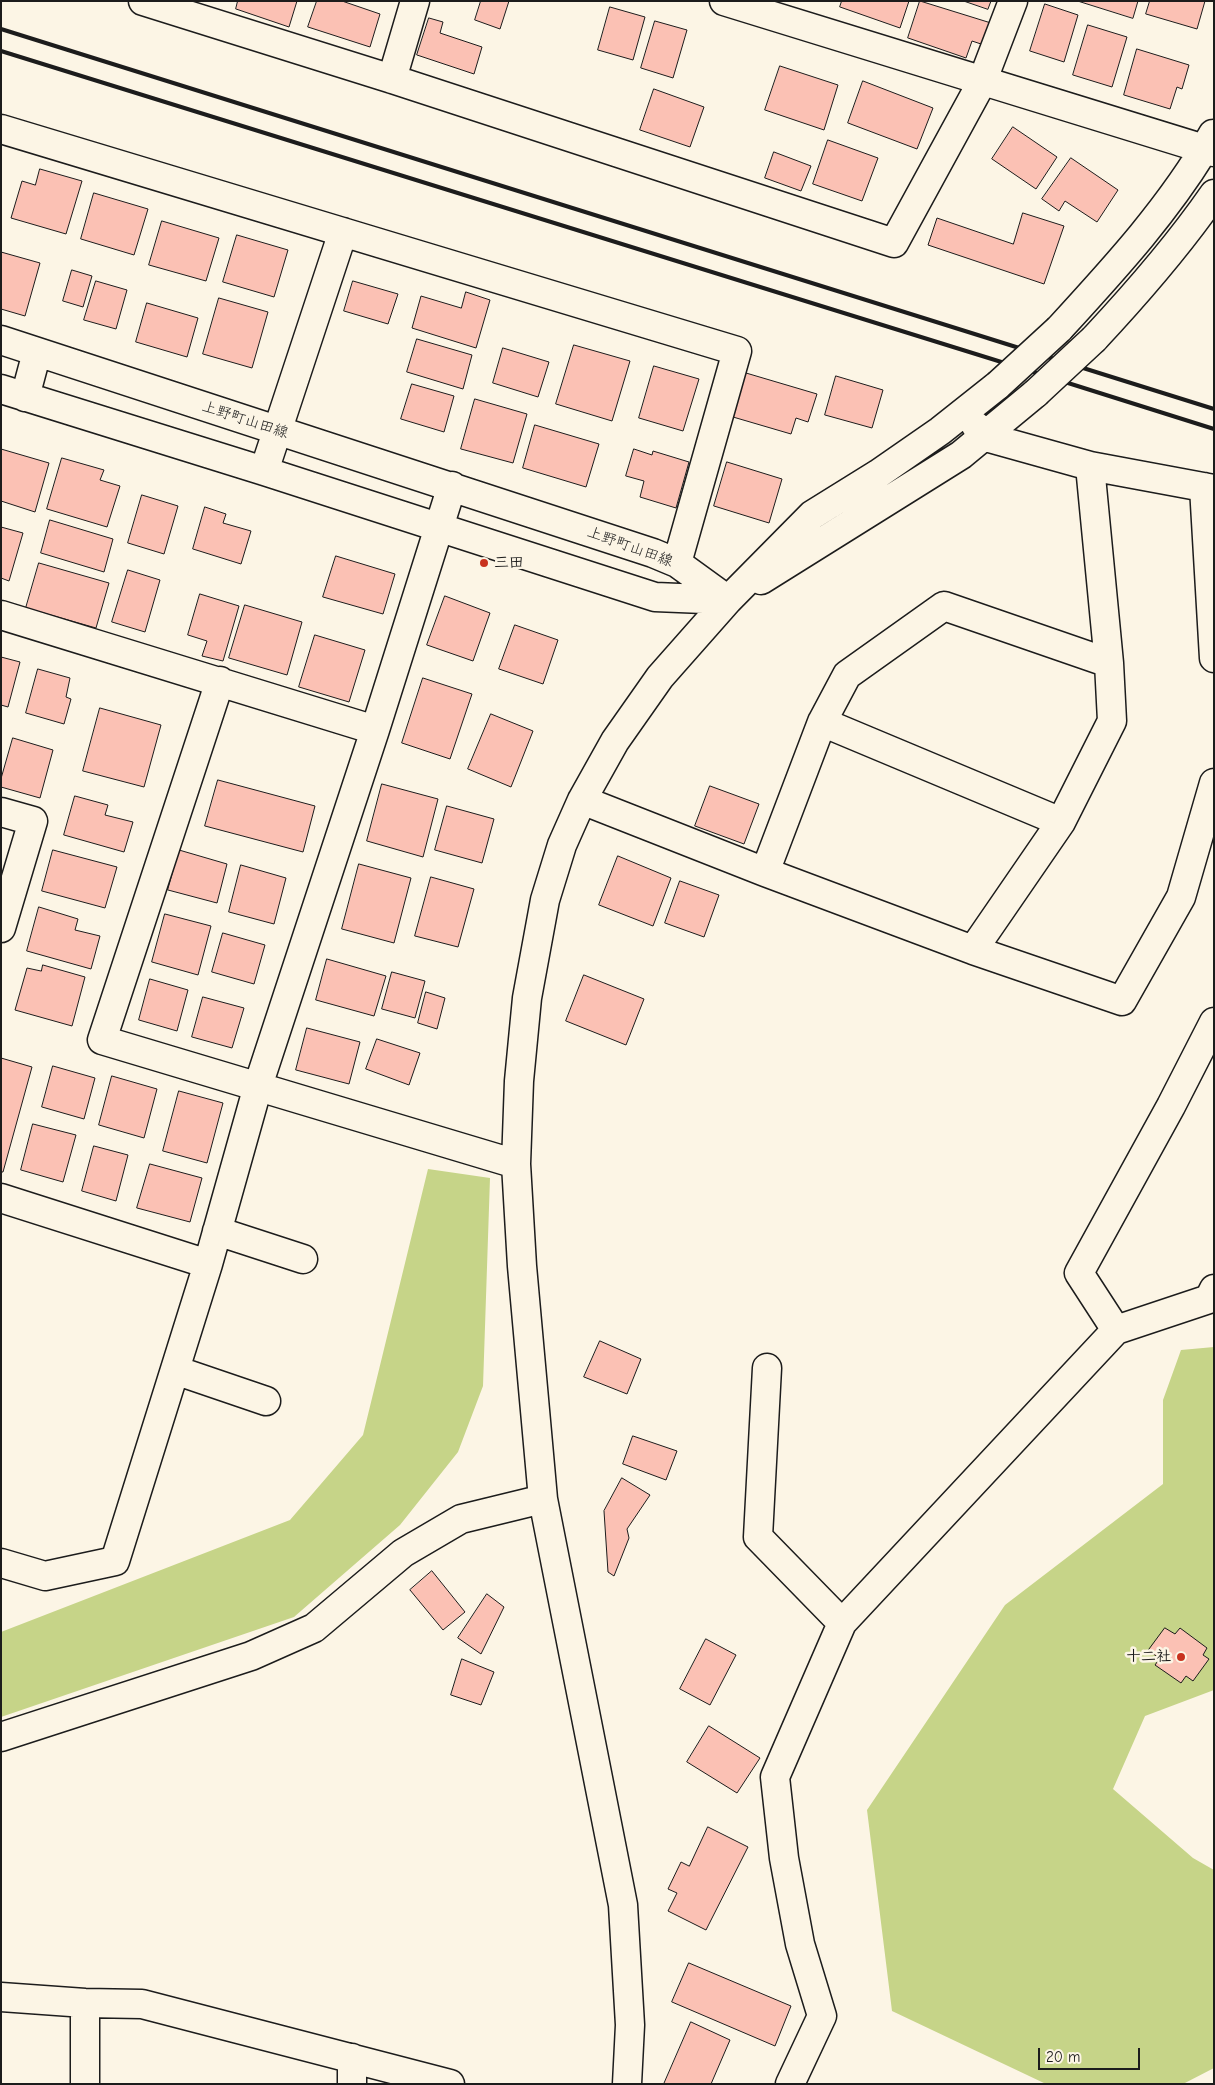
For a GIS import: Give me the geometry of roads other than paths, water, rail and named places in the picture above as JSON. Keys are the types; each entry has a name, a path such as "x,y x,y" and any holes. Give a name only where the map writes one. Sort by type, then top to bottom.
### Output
{"street":[{"path":"143,1 392,79 894,243 982,82 1013,1"},
{"path":"392,79 415,1"},
{"path":"627,2084 630,2025 623,1905 543,1500 522,1266 516,1164 519,1081 527,998 545,900 562,845 582,800 615,741 660,677 728,600 812,515 878,474 940,431 998,385 1059,328 1115,269 1210,145 982,82 724,1"},
{"path":"1,129 737,351 677,563"},
{"path":"37,352 13,393 264,471 654,597 728,600 855,523 986,437 1094,339 1190,229 1214,194"},
{"path":"264,471 343,232"},
{"name":"上野町山田線","path":"1,340 653,553 677,563 728,600"},
{"path":"964,412 986,437 1090,466 1209,488 1214,658"},
{"path":"973,950 1061,822 1112,721 1109,663 1090,466"},
{"path":"1,1563 45,1576 115,1561 208,1264 258,1086 376,730 452,486"},
{"path":"765,872 822,722 847,675 944,606 1109,663"},
{"path":"1,615 376,730"},
{"path":"220,681 102,1040 516,1164"},
{"path":"822,722 1061,822"},
{"path":"582,800 765,872 973,950 1122,1000 1181,897 1214,783"},
{"path":"1,812 33,821 1,928"},
{"path":"1116,1330 1079,1273 1171,1106 1214,1022"},
{"path":"1,1198 208,1264"},
{"path":"217,1231 304,1259"},
{"path":"790,2084 822,2016 800,1944 784,1858 775,1777 842,1623 1116,1330 1209,1298 1214,1289"},
{"path":"767,1368 758,1537 842,1623"},
{"path":"175,1370 266,1401"},
{"path":"1,1737 251,1656 314,1628 403,1553 461,1520 543,1500"},
{"path":"1,1997 85,2003 142,2004 352,2071 450,2084"},
{"path":"85,2003 85,2084"}],"railway":[{"path":"1,29 1214,409"},
{"path":"1,51 1214,429"}],"place":[{"name":"三田","path":"484,563"},
{"name":"十二社","path":"1181,1657"}]}
